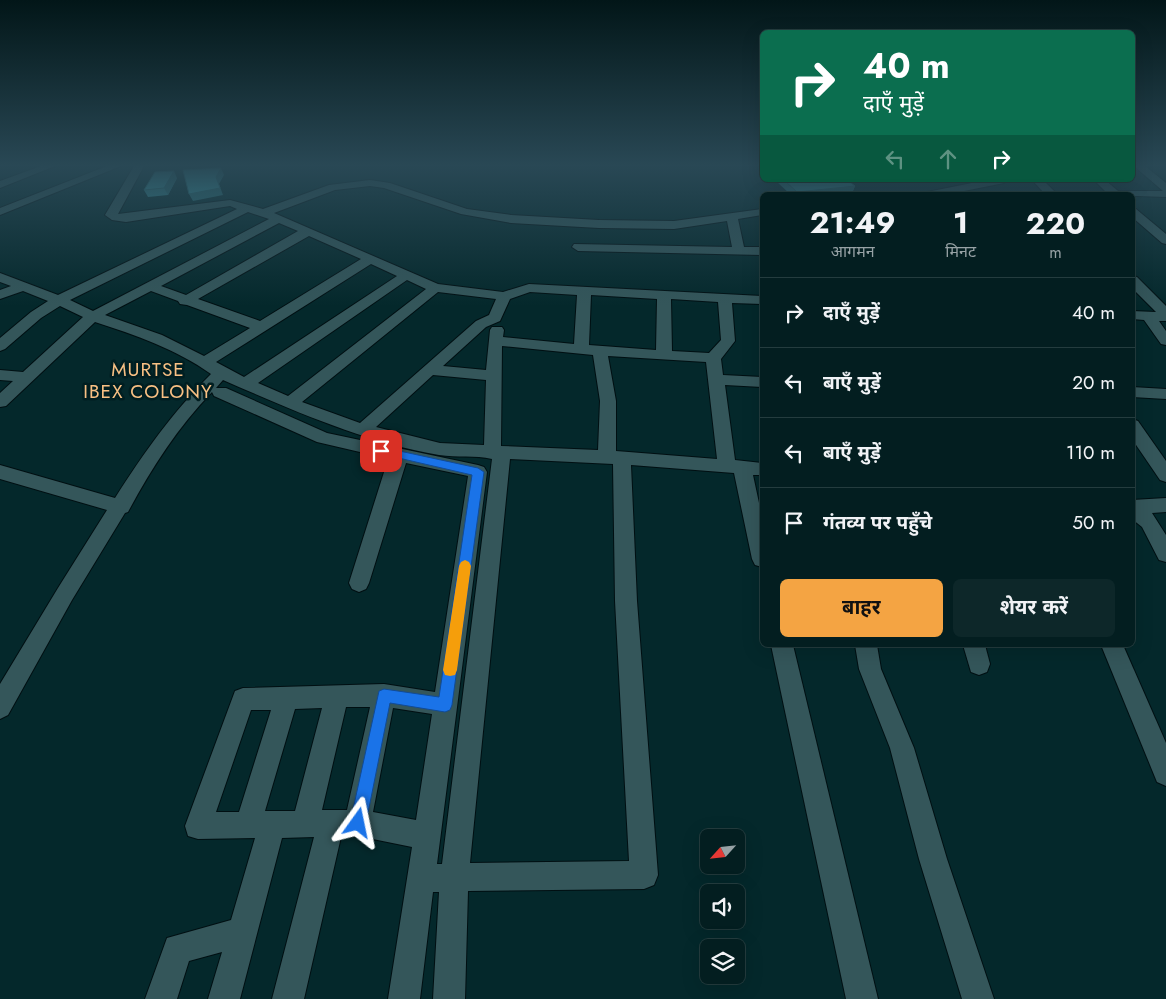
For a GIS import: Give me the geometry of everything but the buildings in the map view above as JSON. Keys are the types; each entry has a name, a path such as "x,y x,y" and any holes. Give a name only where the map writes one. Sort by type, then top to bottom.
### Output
{"street":[{"path":"113,213 111,216 116,218 163,213"},
{"path":"0,346 36,315 59,300 238,213"},
{"path":"264,213 435,288 504,296 529,288 760,300"},
{"path":"469,213 511,219 599,224 674,225 757,213"},
{"path":"1135,213 1164,237"},
{"path":"732,216 739,250"},
{"path":"0,402 60,344 93,316 278,219"},
{"path":"185,301 308,231"},
{"path":"578,247 760,251"},
{"path":"205,362 370,259"},
{"path":"245,384 405,276"},
{"path":"0,277 59,300 93,316 158,338 205,362 221,383 323,438 478,472 404,999"},
{"path":"1135,283 1166,316"},
{"path":"1,297 22,286"},
{"path":"149,286 185,301 262,327"},
{"path":"290,403 435,288"},
{"path":"581,349 584,290"},
{"path":"664,294 664,354"},
{"path":"362,430 481,324 495,318 504,296"},
{"path":"725,298 728,341 713,358 715,380 734,467 760,552"},
{"path":"1135,315 1166,316"},
{"path":"1148,316 1166,341"},
{"path":"449,999 454,878 497,453 494,376 495,341 498,324 495,318"},
{"path":"495,341 713,358"},
{"path":"421,878 644,875 624,565 615,457 600,350"},
{"path":"429,370 494,376"},
{"path":"0,375 26,377"},
{"path":"715,380 760,382"},
{"path":"0,707 65,594 164,437 190,405 221,383 245,384 362,430 440,449 615,457 760,469"},
{"path":"1135,392 1166,394"},
{"path":"1135,429 1166,475"},
{"path":"359,583 394,469 401,455"},
{"path":"0,472 121,507"},
{"path":"1135,507 1166,505"},
{"path":"1135,509 1149,522 1166,554"},
{"path":"782,647 862,999"},
{"path":"866,647 870,669 902,748 933,859 978,999"},
{"path":"1113,647 1166,773"},
{"path":"427,836 331,824 198,826 243,699 384,696 445,705"},
{"path":"288,999 331,824 384,696"},
{"path":"331,824 337,697"},
{"path":"224,999 243,932 260,825 286,698"},
{"path":"161,999 178,949 243,932"}],"slow traffic":[{"path":"450,670 465,566"}],"district":[{"name":"MURTSE IBEX COLONY","path":"148,380"}],"route":[{"path":"358,823 384,696 445,705 478,472 381,451"}]}
